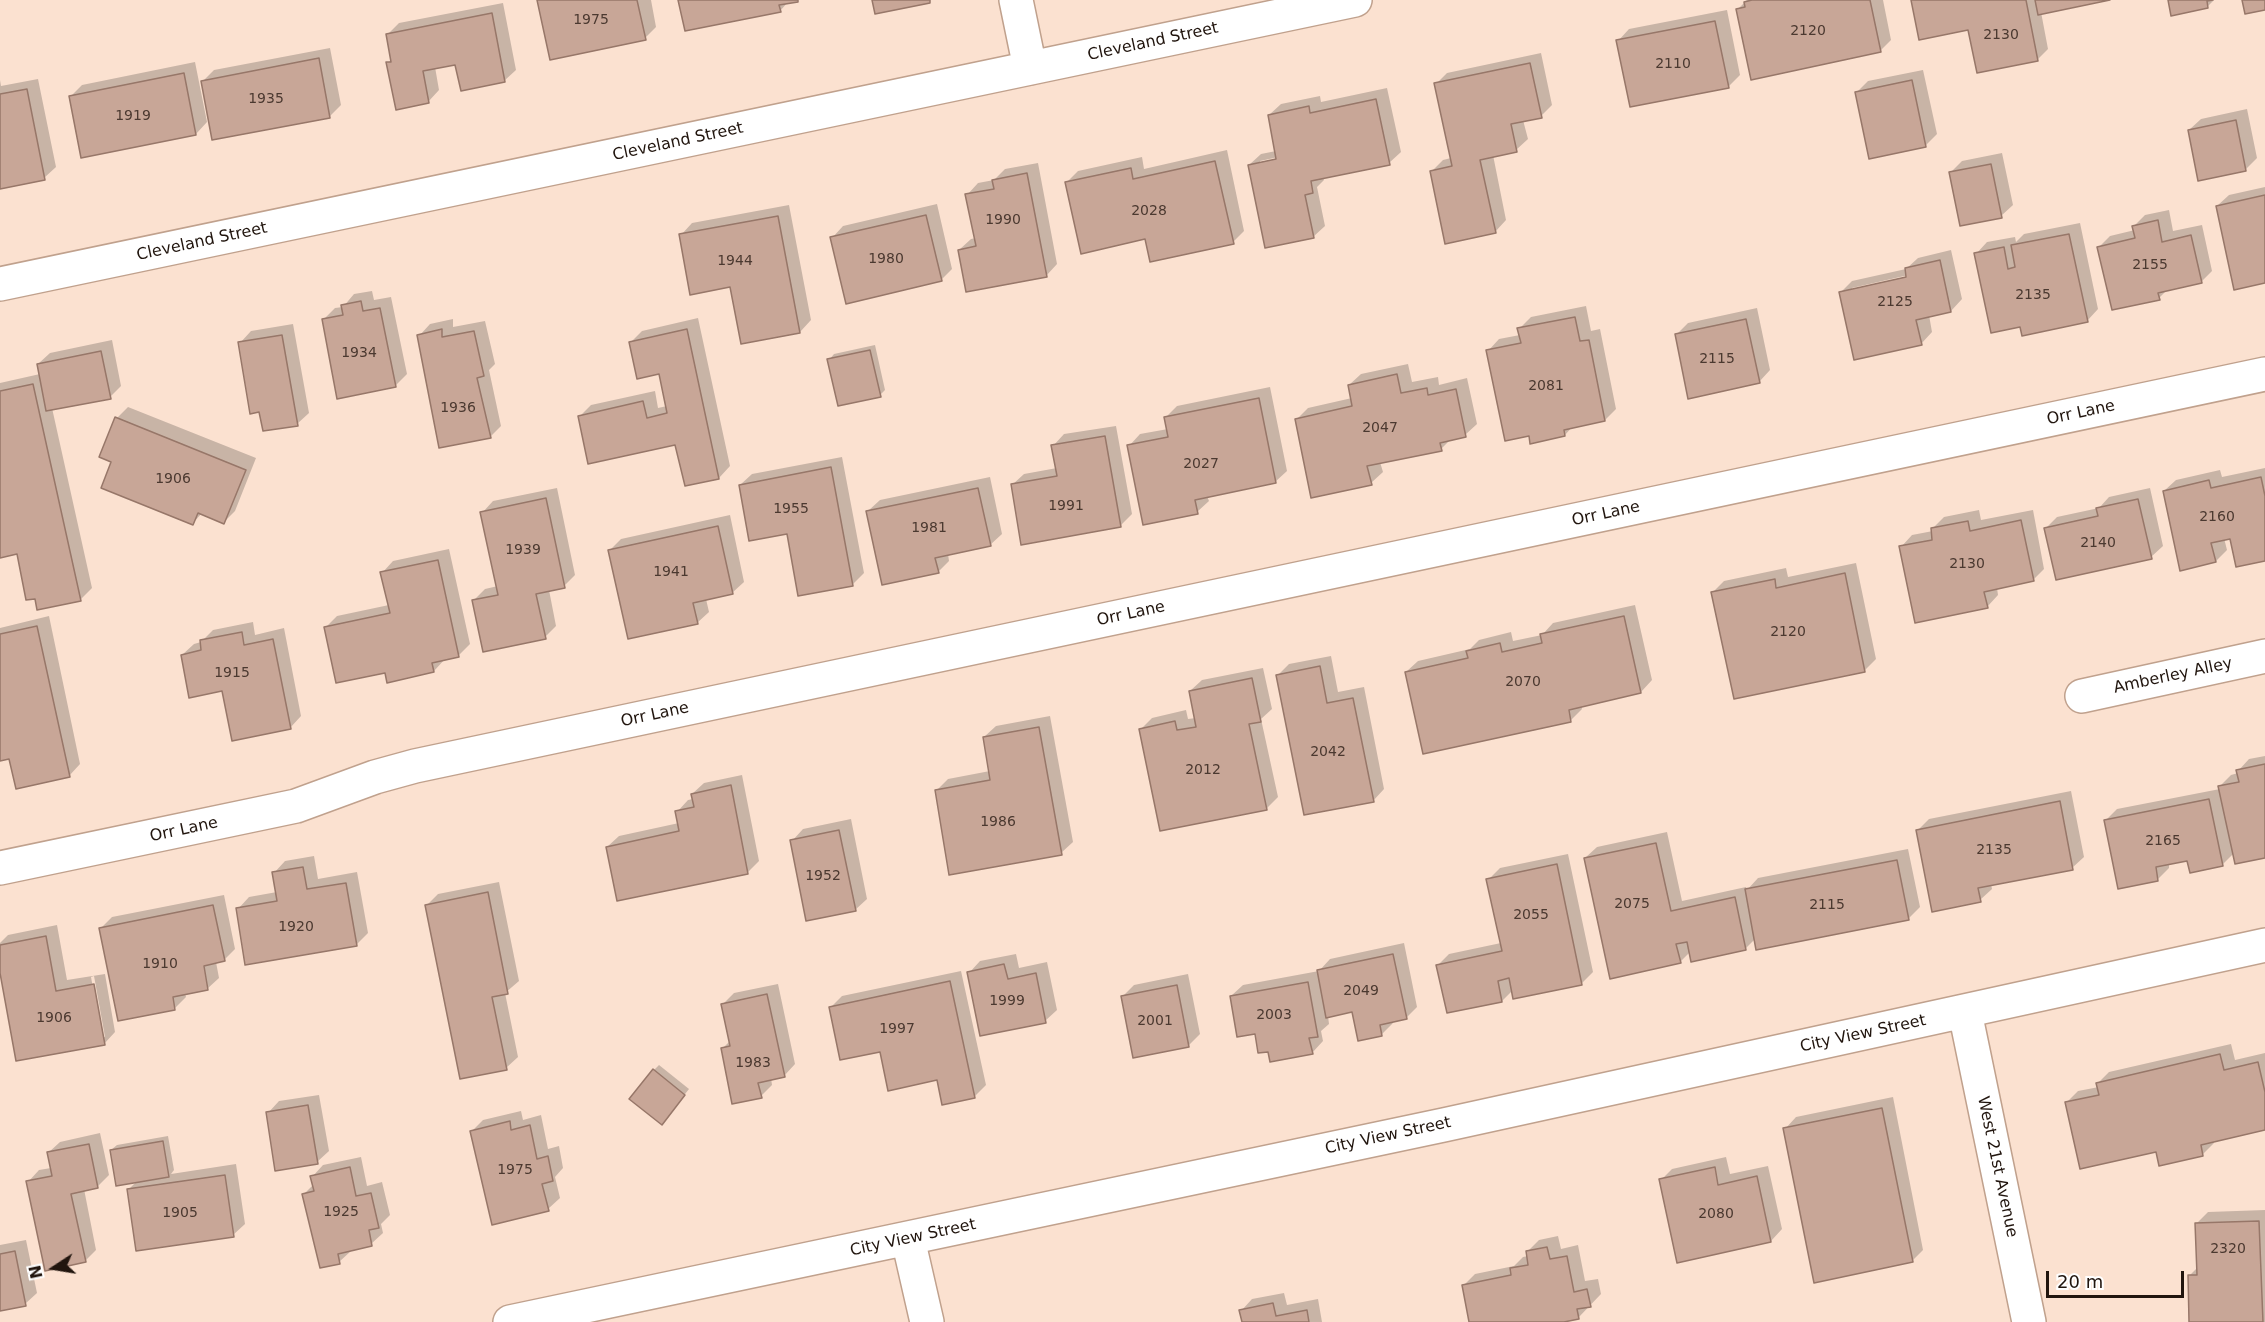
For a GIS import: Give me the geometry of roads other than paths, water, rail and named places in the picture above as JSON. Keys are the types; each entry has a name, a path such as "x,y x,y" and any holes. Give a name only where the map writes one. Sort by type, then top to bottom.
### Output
{"street":[{"path":"1016,0 1030,68"},
{"name":"Cleveland Street","path":"0,284 1355,0"},
{"name":"Orr Lane","path":"0,868 296,806 375,777 415,766 2265,374"},
{"name":"Amberley Alley","path":"2082,696 2265,656"},
{"name":"City View Street","path":"510,1322 1965,1012 2265,945"},
{"name":"West 21st Avenue","path":"1965,1012 2029,1322"},
{"path":"908,1239 927,1322"}]}
